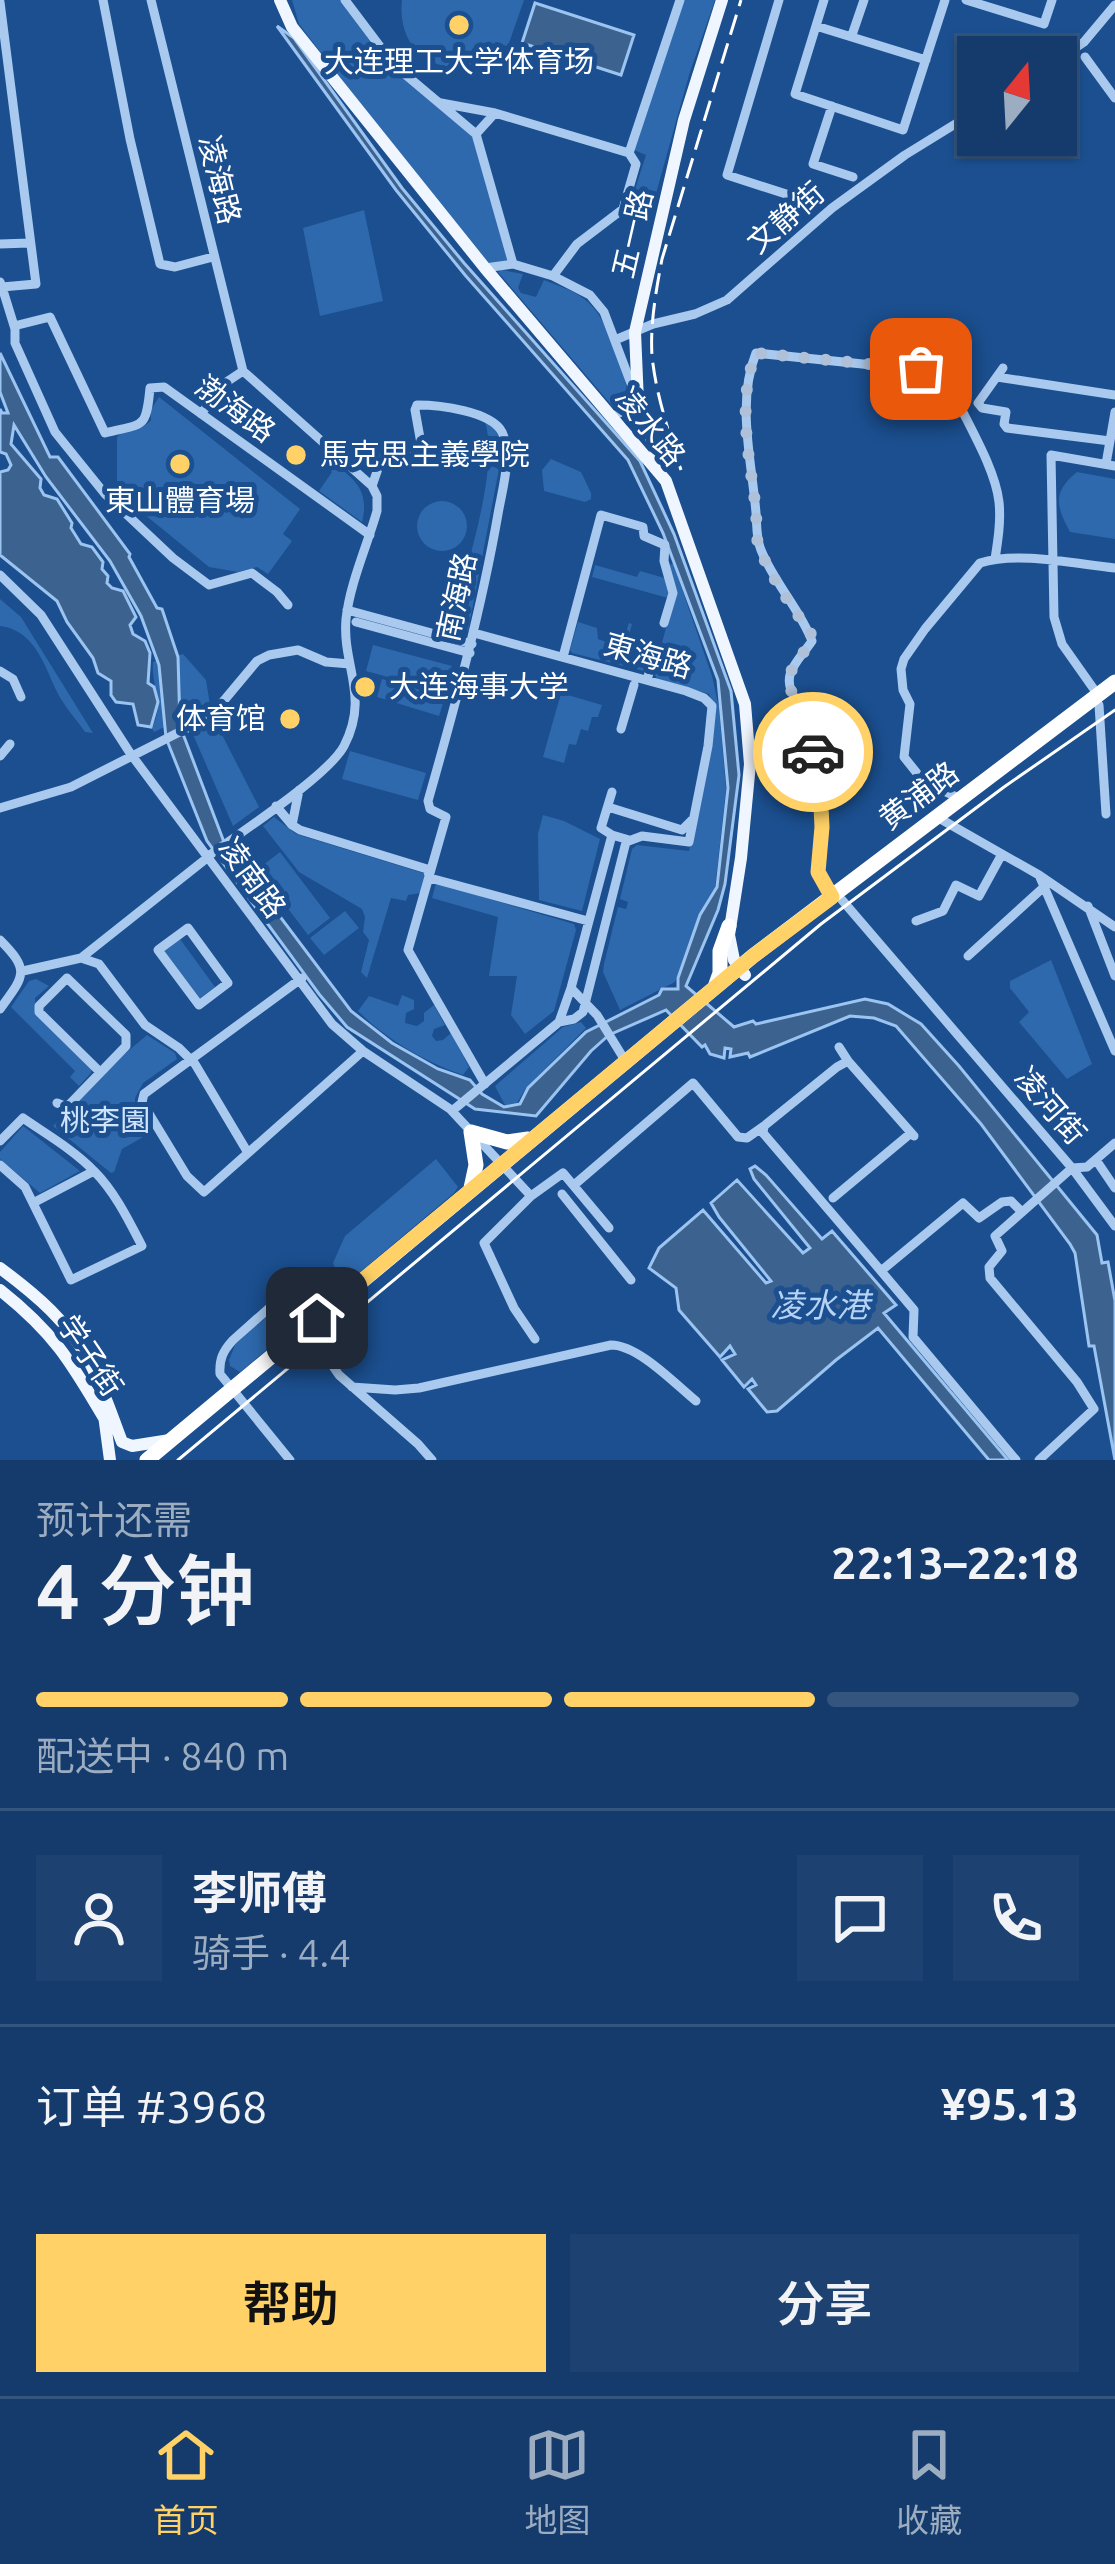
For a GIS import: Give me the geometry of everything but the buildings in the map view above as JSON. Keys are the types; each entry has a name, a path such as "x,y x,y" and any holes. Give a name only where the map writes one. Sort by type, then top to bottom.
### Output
{"highway":[{"name":"黄浦路","path":"147,1460 311,1335 713,993 1104,698 1115,682"},
{"name":"黄浦路","path":"941,819 961,799 1104,698"},
{"name":"黄浦路","path":"742,971 768,945 837,900"},
{"path":"729,926 749,946 768,945"},
{"path":"713,993 729,926"},
{"name":"黄浦路","path":"162,1460 334,1295 504,1169 536,1136 676,1026"},
{"path":"469,1192 476,1175 471,1132 507,1142 536,1136"}],"main road":[{"name":"凌水路","path":"280,0 292,27 485,268 666,481 745,704 748,790 729,926 731,952 742,971"},
{"name":"五一路","path":"666,481 638,402 635,332 684,120 722,0"},
{"path":"0,1278 47,1321 86,1371 106,1460"},
{"name":"学子街","path":"0,1278 44,1304 70,1332 93,1368 122,1442 132,1447 171,1439"},
{"name":"学子街","path":"0,1278 56,1341 128,1460"}],"street":[{"path":"103,0 160,264 176,267 213,256"},
{"name":"凌海路","path":"151,0 243,371"},
{"path":"345,0 394,65 476,134 513,264"},
{"path":"629,153 680,0"},
{"path":"779,0 728,175 817,203"},
{"path":"824,0 795,94 903,130 944,0"},
{"path":"852,35 864,0"},
{"path":"1015,16 1020,0"},
{"path":"974,2 1044,24 1052,0"},
{"path":"0,2 37,284 1,284 15,343 56,432 106,494 173,558 208,584 252,573 288,604"},
{"path":"1077,47 1115,4"},
{"path":"816,26 926,60"},
{"path":"1085,57 1115,98"},
{"path":"436,102 495,113 629,153 636,164 623,208 577,244 553,276"},
{"path":"832,106 813,164 853,177"},
{"path":"476,134 495,113"},
{"name":"文静街","path":"615,340 727,300 832,208 957,123"},
{"path":"0,244 29,243"},
{"path":"485,268 513,264 553,276 590,296 604,312 638,402 613,417"},
{"name":"渤海路","path":"14,326 50,317 105,433 143,423 148,418 150,388 164,387 370,535"},
{"path":"837,900 818,872 819,767 789,680 794,663 812,641 759,546 750,473 748,383 756,353 940,372 999,497 995,559"},
{"path":"23,970 81,958 330,764 344,746 354,716 357,693 346,632 347,610 378,502 372,486 243,371 225,383 201,414"},
{"path":"1110,440 1007,428 1006,412 978,403 1000,372 1115,394"},
{"name":"南海路","path":"372,486 382,457 422,449 417,405 482,416 500,428 505,468 472,644 428,801 430,809 446,817 408,950 483,1084"},
{"path":"1106,814 1104,698 1087,683 1062,644 1054,617 1051,455 1111,465 1114,419"},
{"path":"634,443 649,434"},
{"path":"563,657 601,515 644,527 644,536 664,544 673,593 664,623"},
{"path":"961,799 924,782 904,757 910,704 901,669 911,648 980,563 1051,561 1115,568"},
{"name":"凌南路","path":"0,575 41,615 133,758 332,1024 363,1051 456,1107 471,1132 531,1196"},
{"path":"347,610 472,644"},
{"path":"356,622 472,644"},
{"name":"東海路","path":"472,644 563,657 704,698 713,715 695,815"},
{"path":"0,808 71,787 211,716 257,661 268,655 298,650 326,662 350,664"},
{"path":"647,680 655,652"},
{"path":"0,671 13,679 21,697"},
{"path":"620,729 634,685"},
{"path":"0,756 10,744"},
{"path":"292,825 301,787"},
{"path":"612,792 601,828 629,840"},
{"path":"276,806 292,825 427,868 430,878 588,921 606,915"},
{"path":"608,807 682,830 695,815"},
{"path":"456,1107 559,1022 583,1012 626,842 642,836 689,842 695,815"},
{"path":"941,819 1088,906 1115,927"},
{"path":"559,1022 612,835"},
{"path":"916,921 943,911 956,885 979,896 1002,854"},
{"path":"600,875 616,879"},
{"path":"968,956 1042,881"},
{"path":"1042,881 1115,1051"},
{"name":"凌河街","path":"837,900 1115,1226"},
{"path":"1088,906 1115,976"},
{"path":"588,921 596,933 593,970"},
{"path":"188,928 228,983 199,1005 158,950 188,928"},
{"path":"0,940 23,970 0,1009"},
{"path":"81,958 99,964 145,1025 191,1060 248,1153"},
{"path":"57,1103 67,1107 126,1046 128,1038 67,978 39,1012 100,1072"},
{"path":"300,980 144,1094 142,1102 187,1176 204,1192 363,1051"},
{"path":"571,988 602,1022 626,1062"},
{"path":"833,1198 913,1134 839,1046"},
{"path":"574,1185 693,1083 738,1137 747,1138 848,1061"},
{"path":"0,1141 7,1125 23,1118 94,1171 142,1246 70,1280 25,1186 0,1165"},
{"path":"764,1126 763,1133 914,1310 913,1337 1016,1460"},
{"path":"1039,1460 1094,1409 990,1278 989,1267 1002,1251 996,1243 997,1232 1115,1143"},
{"path":"1096,1160 1115,1188"},
{"path":"33,1203 94,1171"},
{"path":"535,1339 519,1319 484,1243 531,1196 563,1173 609,1228"},
{"path":"562,1194 631,1280"},
{"path":"881,1271 963,1203 979,1218 1002,1202 1025,1207"},
{"path":"326,1274 334,1295"},
{"path":"290,1460 220,1374 219,1363 233,1340 303,1278 334,1295"},
{"path":"311,1335 339,1375 432,1460"},
{"path":"352,1387 419,1388 622,1345 696,1400"}],"green space":[{"path":"292,0 345,0 394,65 476,134 513,264 485,268 299,24"},
{"name":"大连理工大学体育场","path":"402,0 524,0 508,46 502,45 481,64 452,67 428,60 412,45 403,24"},
{"path":"684,0 715,0 650,215 629,208 646,155 634,150"},
{"path":"364,210 383,301 320,316 303,228"},
{"path":"498,272 523,274 521,293 536,297 544,280 588,302 609,334 629,400 614,408"},
{"name":"東山體育場","path":"159,397 300,509 283,534 292,541 268,574 257,567 238,572 209,567 117,492 117,437 151,420"},
{"path":"485,421 498,431 500,443 494,448 492,466 499,469 468,631 455,622 488,467"},
{"path":"325,456 361,491 362,522 319,491 332,472 321,462"},
{"path":"551,459 581,472 591,499 585,502 544,491 542,470"},
{"path":"1077,472 1115,479 1115,539 1070,532 1059,500 1063,486"},
{"path":"442,501 460,508 467,526 460,544 442,551 424,544 417,526 424,508"},
{"path":"673,563 719,708 726,789 715,888 700,914 675,982 620,1010 603,972 618,907 626,909 628,902 620,899 632,849 637,845 689,851 715,712 709,694 657,679 654,673 675,594 668,566"},
{"path":"595,565 637,577 640,571 668,579 668,598 592,577"},
{"path":"0,599 21,617 93,733 85,732 66,706 29,641 0,626"},
{"path":"578,622 597,628 598,639 606,642 611,637 623,640 632,624 626,645 650,652 644,671 572,653"},
{"path":"373,645 452,666 445,693 366,671"},
{"path":"183,654 206,680 210,705 154,732 158,702 153,662"},
{"path":"382,679 445,697 439,716 377,697"},
{"path":"561,693 602,705 588,731 581,729 576,745 569,744 564,763 543,757"},
{"path":"211,720 259,807 233,826 191,730"},
{"path":"350,751 426,773 418,800 342,779"},
{"path":"543,815 600,839 582,911 539,900 538,834"},
{"path":"274,817 296,834 425,876 421,893 408,895 406,901 391,898 367,978 361,972 369,940 363,932 362,909 299,872 263,826"},
{"path":"280,852 330,918 308,935 258,869"},
{"path":"436,883 574,924 554,1011 525,1034 511,1015 517,976 489,976 498,917 432,898"},
{"path":"345,911 359,928 324,955 310,938"},
{"path":"180,939 215,987 199,999 164,951"},
{"path":"1051,960 1092,1064 1067,1079 1019,1022 1029,1012 1010,988 1010,981"},
{"path":"36,979 49,986 35,998 36,1014 92,1068 79,1086 70,1077 75,1071 11,1007 29,981"},
{"path":"402,995 414,1000 405,1023 417,1026 434,1005 445,1025 434,1029 432,1036 443,1040 451,1033 469,1067 463,1075 407,1049 358,1011 369,996 398,1006"},
{"path":"581,1022 586,1028 517,1103 505,1105 495,1086 563,1027"},
{"name":"桃李園","path":"147,1035 177,1059 143,1083 135,1105 152,1132 122,1149 111,1173 53,1126"},
{"path":"23,1126 80,1171 40,1193 0,1159 0,1152"},
{"path":"436,1159 458,1187 454,1193 347,1283 340,1282 333,1263 345,1236"},
{"path":"301,1288 320,1292 324,1302 240,1372 230,1366 236,1343"}],"water":[{"path":"535,3 634,35 621,75 522,43"},
{"path":"277,26 294,38 402,188 464,263 640,461 674,534 731,691 739,775 725,884 686,986 734,1027 865,999 888,1004 921,1024 1097,1235 1115,1301 1115,1460 1094,1346 1089,1346 1075,1253 981,1124 896,1026 850,1016 750,1057 748,1053 730,1057 731,1049 725,1048 724,1058 710,1054 666,1010 609,1035 536,1116 475,1109 347,1027 207,841 166,738 159,665 141,616 110,561 46,477 14,425 11,444 41,479 44,495 57,499 81,544 92,547 103,562 107,583 123,591 136,617 130,625 150,653 148,683 158,702 151,727 138,725 133,704 116,702 111,681 98,673 57,601 0,555 0,472 11,465 0,452 0,409 8,413 0,392 0,353 50,457 58,457 130,554 157,608 162,609 178,657 180,726 224,842 351,1011 392,1043 438,1069 470,1080 504,1107 520,1104 528,1088 586,1032 659,995 662,989 678,989 700,915 717,887 728,788 718,680 663,533 628,460 396,190"},
{"name":"凌水港","path":"755,1166 822,1239 832,1231 896,1305 884,1313 1008,1460 989,1460 878,1328 777,1411 767,1412 748,1389 756,1385 752,1379 744,1387 722,1360 735,1354 730,1346 720,1357 679,1310 676,1288 649,1268 659,1248 703,1210 766,1283 771,1281 711,1203 737,1180 803,1253 810,1248 754,1179 750,1169"}],"tram line":[{"path":"178,1460 821,924 1115,710"}],"railway":[{"path":"681,470 654,371 654,308 662,259 741,0"}],"way so far":[{"path":"813,752 789,680 794,663 812,641 811,634 775,580 757,538 747,405 752,361 756,353 921,369"}],"place":[{"name":"大连理工大学体育场","path":"459,25"},
{"name":"馬克思主義學院","path":"296,455"},
{"name":"東山體育場","path":"180,464"},
{"name":"大连海事大学","path":"365,687"},
{"name":"体育馆","path":"290,719"}],"route":[{"path":"317,1318 753,956 832,897 818,872 822,827 819,767 813,752"}]}
